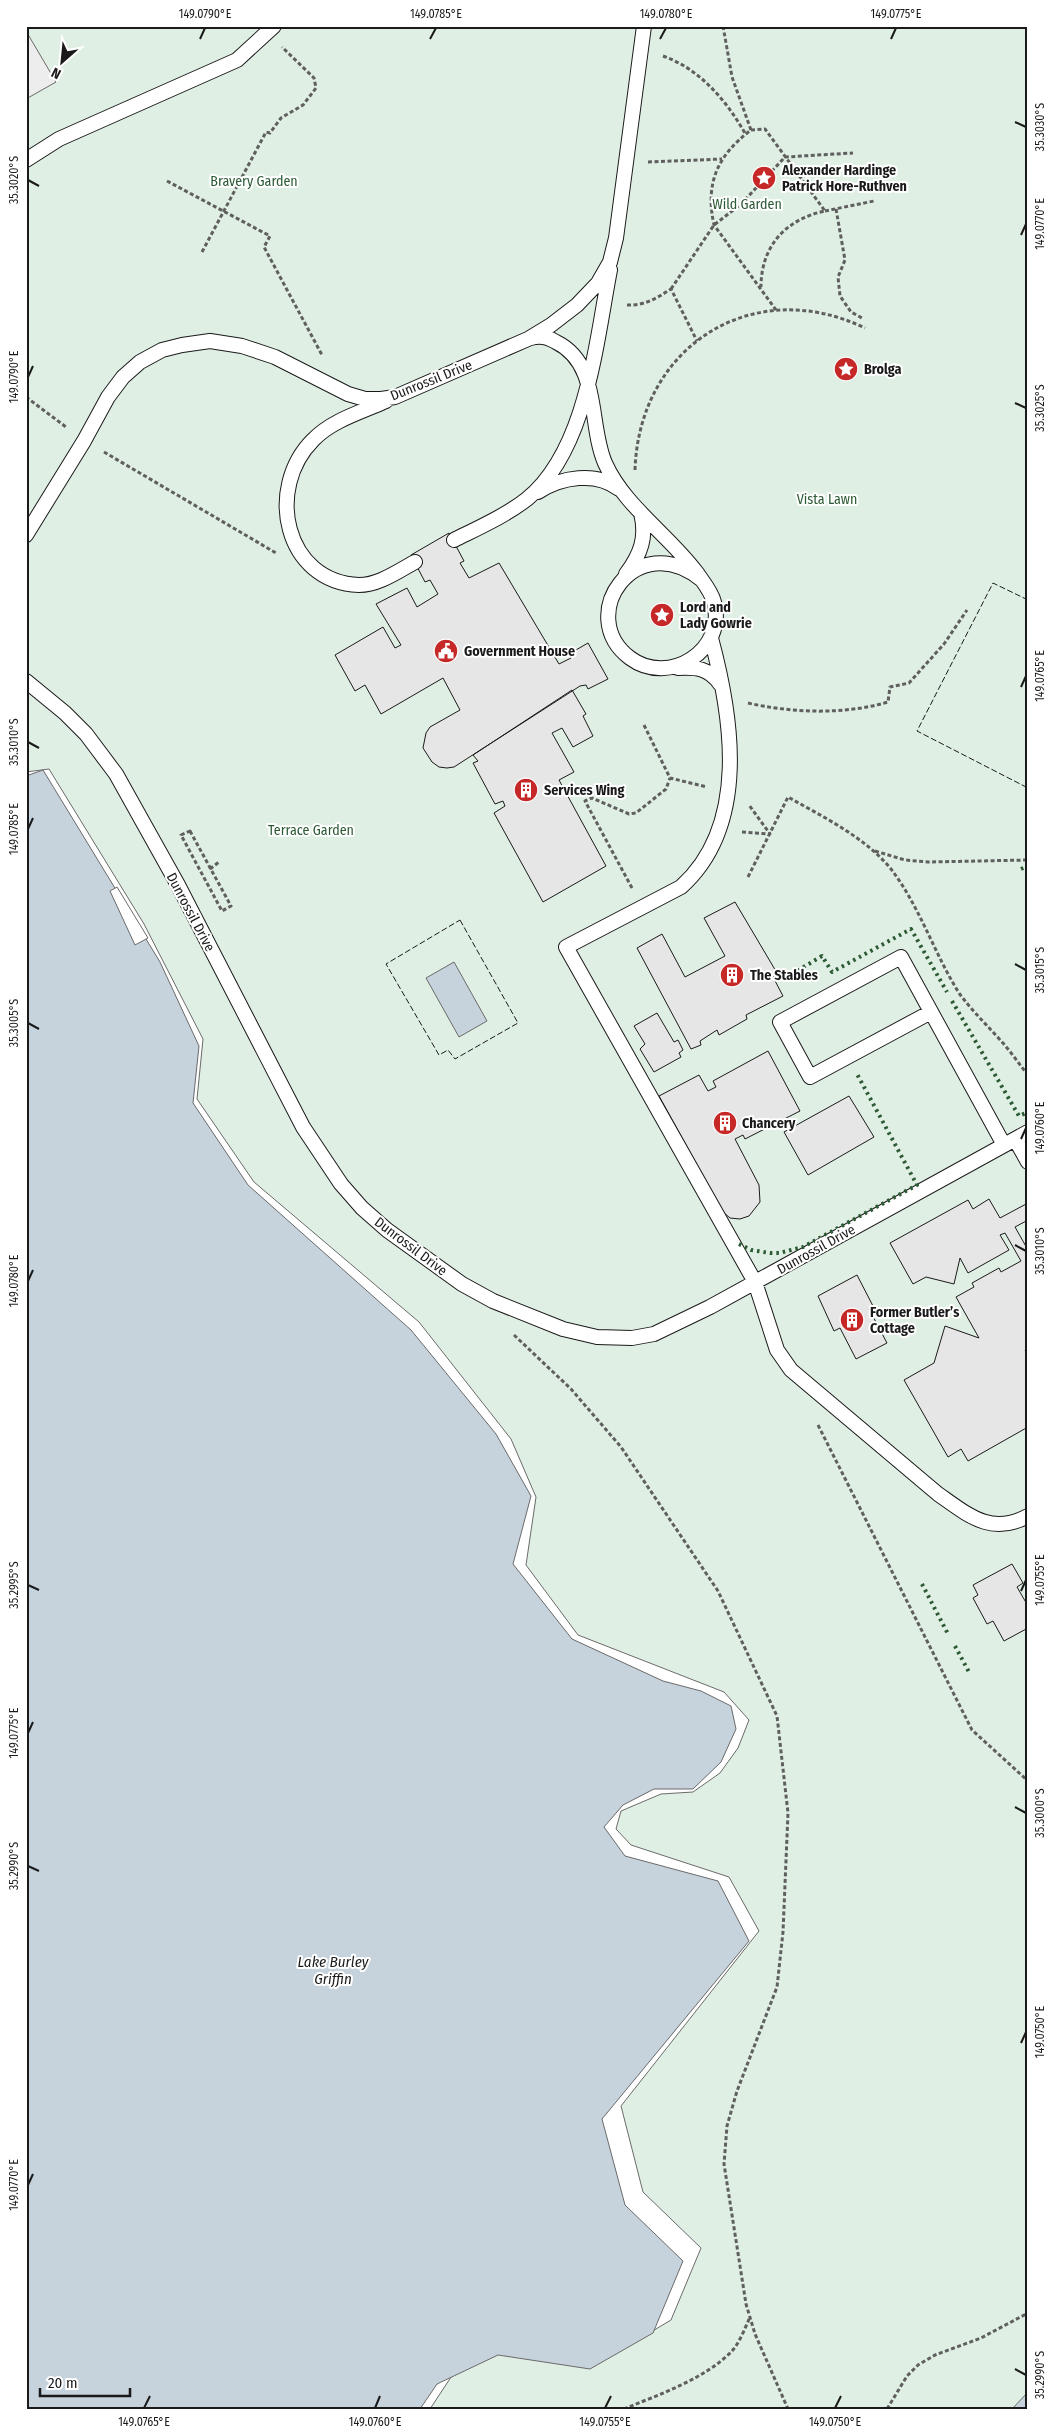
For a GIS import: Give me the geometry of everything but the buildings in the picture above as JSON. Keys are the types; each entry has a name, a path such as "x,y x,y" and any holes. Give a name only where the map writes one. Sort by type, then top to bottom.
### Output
{"lane":[{"name":"Dunrossil Drive","path":"26,535 84,441 108,397 123,376 147,358 162,350 210,341 242,346 275,357 348,394 381,400 395,397 528,339 577,305 598,283 610,262 616,238 644,26"},
{"path":"26,160 59,140 237,60 272,28"},
{"path":"526,500 550,472 563,453 573,431 587,381 616,238"},
{"path":"528,339 542,336 561,344 577,358 587,381 600,450 612,476 641,512 680,551 708,588 715,612 711,638 720,684 725,698 730,750 729,784 721,821 707,854 691,878 681,887 566,947 755,1282 777,1350 791,1370 938,1494 958,1508 979,1520 998,1525 1014,1524 1028,1516"},
{"path":"395,397 334,424 321,432 308,446 289,479 286,513 289,530 303,555 327,576 360,585 383,579 415,562"},
{"path":"454,540 558,481 574,478 605,481 623,492"},
{"path":"641,512 644,525 644,540 632,566 621,580 609,606 609,624 613,637 619,648 641,665 654,668 704,669 714,674 720,684"},
{"path":"621,580 639,568 660,562 676,564 689,569 702,580"},
{"path":"672,668 687,663 698,655 711,638"},
{"name":"Dunrossil Drive","path":"26,681 65,713 86,734 116,774 320,1155 362,1208 387,1230 462,1284 493,1301 563,1329 597,1337 632,1338 654,1334 710,1307 1028,1132"},
{"path":"931,1012 810,1077 780,1022 900,957 1009,1142 1028,1162"}],"path":[{"path":"723,26 732,77 751,130"},
{"path":"202,252 266,132 270,133 280,118 303,104 316,88 314,78 282,46 272,28"},
{"path":"641,49 686,68 704,81 735,114 746,135"},
{"path":"777,310 714,225 711,212 712,184 722,159 730,148 751,130 765,129 825,211"},
{"path":"603,304 637,305 656,299 671,289 714,225 741,204 785,157 853,154"},
{"path":"626,164 722,159"},
{"path":"167,181 270,236 264,247 323,357"},
{"path":"760,288 763,264 770,247 781,232 801,218 874,201"},
{"path":"836,209 845,260 838,277 840,296 851,312 862,318"},
{"path":"671,289 696,341"},
{"path":"635,475 635,449 640,425 649,401 662,378 677,358 696,341 718,327 741,317 777,310 817,311 842,317 865,328"},
{"path":"26,397 84,441 281,556 303,555"},
{"path":"725,698 755,705 815,711 866,708 888,702 890,687 909,683 944,644 967,610"},
{"path":"643,907 584,800 592,798 628,814 636,813 666,789 670,778"},
{"path":"748,877 788,797 872,850 890,868 906,892 959,992 979,1020 1002,1042 1028,1075"},
{"path":"190,831 210,869 231,906 222,911 181,836 190,831"},
{"path":"872,850 905,860 928,862 1028,860"},
{"path":"210,869 219,862"},
{"path":"510,1330 572,1389 621,1446 718,1591 777,1716 788,1813 783,1932 777,1987 737,2091 727,2126 724,2164 746,2304 772,2376 788,2409"},
{"path":"818,1423 972,1730 1028,1781"},
{"path":"887,2409 907,2376 918,2365 935,2355 981,2338 1028,2313"},
{"path":"624,2409 683,2383 715,2365 733,2350 750,2317"}],"green space":[{"path":"26,26 1028,26 1028,2399 1019,2409 430,2409 455,2371 516,2342 609,2357 671,2320 701,2248 643,2192 621,2106 759,1931 729,1877 631,1845 616,1829 621,1811 661,1794 693,1792 720,1773 738,1748 749,1720 724,1692 578,1635 526,1565 536,1497 511,1439 419,1322 254,1182 197,1099 203,1039 144,924 49,769 26,772"}],"shaded area":[{"path":"26,31 56,82 26,99"}],"water":[{"name":"Lake Burley Griffin","path":"43,770 160,962 199,1046 193,1103 248,1185 411,1330 496,1434 531,1496 513,1564 572,1639 663,1681 701,1691 731,1706 736,1729 721,1762 693,1789 654,1789 623,1805 604,1827 625,1856 718,1881 749,1941 602,2119 625,2205 683,2261 653,2333 590,2369 498,2355 437,2384 420,2409 26,2409 26,776"},
{"path":"454,962 487,1021 459,1037 426,978"},
{"path":"1028,2392 1028,2409 1012,2409"}],"pier":[{"path":"117,887 148,938 135,945 110,891"}],"hedge":[{"path":"1021,869 1028,866"},
{"path":"792,974 822,956 832,972 911,929 947,992"},
{"path":"952,1001 1019,1116 1028,1112"},
{"path":"739,1244 751,1250 770,1253 779,1253 803,1247 917,1185 857,1074"},
{"path":"922,1584 948,1634"},
{"path":"955,1646 970,1674"}],"fence":[{"path":"1028,600 993,583 917,731 1028,788"},
{"path":"460,920 518,1023 455,1059 448,1050 439,1055 386,964 460,920"}],"place":[{"name":"Alexander Hardinge Patrick Hore-Ruthven","path":"764,178"},
{"name":"Brolga","path":"846,369"},
{"name":"Lord and Lady Gowrie","path":"662,615"},
{"name":"Government House","path":"446,651"},
{"name":"Services Wing","path":"526,790"},
{"name":"The Stables","path":"732,975"},
{"name":"Chancery","path":"725,1123"},
{"name":"Former Butler’s Cottage","path":"852,1320"}],"park label":[{"name":"Bravery Garden","path":"254,181"},
{"name":"Wild Garden","path":"747,204"},
{"name":"Vista Lawn","path":"827,499"},
{"name":"Terrace Garden","path":"311,830"}]}
